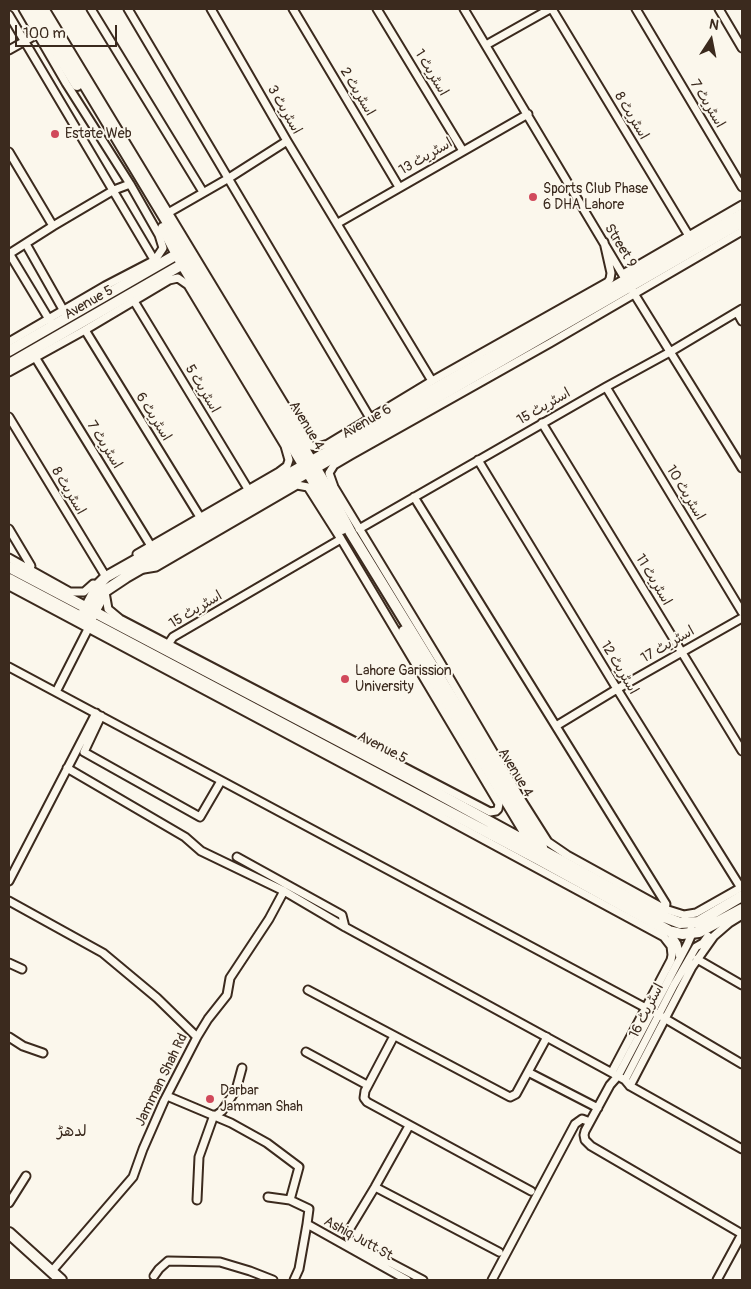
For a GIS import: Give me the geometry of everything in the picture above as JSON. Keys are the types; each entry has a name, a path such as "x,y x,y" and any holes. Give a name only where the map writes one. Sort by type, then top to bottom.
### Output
{"main road":[{"name":"Avenue 4","path":"30,9 40,32 164,231 180,252 194,282 294,447 310,467 528,837 527,848"},
{"name":"Avenue 4","path":"43,10 164,231"},
{"name":"Avenue 6","path":"628,284 742,214"},
{"name":"Avenue 6","path":"103,582 310,467 628,284 742,222"},
{"name":"Avenue 5","path":"9,351 51,322 156,263 180,252"},
{"name":"Avenue 5","path":"9,364 152,286 186,262"},
{"path":"294,447 318,453 332,453 324,475 323,489 304,480 286,480 294,447"},
{"name":"Avenue 6","path":"103,582 141,569 286,480"},
{"name":"Avenue 4","path":"323,489 540,841 540,854"},
{"name":"Avenue 5","path":"9,567 60,591 87,618 119,622 414,780 527,848"},
{"name":"Avenue 5","path":"9,579 527,848 662,916 695,928"},
{"path":"87,618 103,582"},
{"name":"Avenue 5","path":"540,854 668,931 695,928"},
{"path":"695,928 742,891"},
{"path":"695,928 718,922 742,908"},
{"path":"9,1233 61,1280"}],"street":[{"path":"23,9 40,32 66,83 130,184 164,231 162,248 156,263"},
{"path":"91,9 203,192"},
{"path":"128,9 370,418"},
{"name":"اسٹریٹ 3","path":"211,9 287,141 432,381"},
{"name":"اسٹریٹ 2","path":"293,9 399,187"},
{"name":"اسٹریٹ 1","path":"377,9 463,151"},
{"name":"Street 9","path":"464,9 628,284 742,468"},
{"path":"486,45 551,9"},
{"name":"اسٹریٹ 8","path":"551,9 689,236"},
{"name":"اسٹریٹ 7","path":"636,9 742,187"},
{"path":"719,9 742,48"},
{"path":"43,10 306,440 314,447 332,453 370,418 608,282 611,274 604,242"},
{"path":"9,15 156,263"},
{"path":"9,50 40,32"},
{"name":"اسٹریٹ 13","path":"338,223 528,114"},
{"path":"168,213 229,178 287,141"},
{"path":"9,152 53,226"},
{"path":"9,342 51,322 9,253 114,190 130,184"},
{"path":"628,284 689,236 742,205"},
{"path":"628,284 742,231"},
{"path":"26,244 65,314"},
{"path":"9,372 134,301 152,286 173,278 194,282 294,447"},
{"name":"اسٹریٹ 5","path":"134,301 248,489"},
{"path":"740,310 742,321"},
{"name":"اسٹریٹ 15","path":"359,529 542,423 670,352 740,310"},
{"name":"اسٹریٹ 6","path":"85,330 200,517"},
{"name":"اسٹریٹ 7","path":"35,357 151,546"},
{"name":"اسٹریٹ 10","path":"606,387 742,612"},
{"name":"اسٹریٹ 8","path":"9,417 103,582 108,609 119,622"},
{"name":"اسٹریٹ 11","path":"542,423 742,751"},
{"name":"اسٹریٹ 12","path":"478,460 742,891"},
{"path":"9,558 29,569 60,591 76,593 87,590 93,584 103,582 151,546 248,489 286,480"},
{"path":"323,489 359,529 548,842 567,855 664,909 684,915 696,913 742,891"},
{"path":"119,622 169,643 445,790 490,812 496,811 499,804 341,539 323,489"},
{"path":"414,497 666,904 664,909"},
{"path":"9,529 30,566 29,569"},
{"name":"اسٹریٹ 15","path":"169,643 173,637 341,539"},
{"path":"9,586 87,618 664,937 671,946 672,955 655,1013 615,1074 584,1135 585,1140 591,1146 742,1234 717,1280"},
{"path":"56,692 87,618"},
{"name":"اسٹریٹ 17","path":"556,726 682,651 742,618"},
{"path":"9,667 655,1013 742,1064"},
{"path":"9,881 67,768 98,714"},
{"path":"98,714 84,752 200,817 221,781"},
{"path":"67,768 185,837 201,851 284,891 345,927 615,1074 742,1149"},
{"path":"237,858 342,914 345,927"},
{"name":"Jamman Shah Rd","path":"52,1271 133,1177 143,1149 167,1096 197,1037 208,1019 227,995 230,978 284,891"},
{"path":"9,901 104,953 157,998 197,1037"},
{"path":"694,957 722,928 742,916"},
{"path":"696,947 703,943 718,922"},
{"path":"694,957 696,947 695,928"},
{"name":"اسٹریٹ 16","path":"628,1083 655,1013 695,928"},
{"path":"668,931 677,944 680,958"},
{"path":"694,957 742,985"},
{"name":"اسٹریٹ 16","path":"655,1013 694,957"},
{"path":"9,963 22,969"},
{"path":"308,990 510,1098 516,1094 547,1037"},
{"path":"394,1036 367,1085 364,1095 367,1102 531,1191"},
{"path":"9,1038 23,1046 43,1053"},
{"path":"306,1052 367,1085"},
{"path":"197,1200 199,1157 214,1115 222,1111 236,1090 242,1068"},
{"path":"528,1072 598,1108"},
{"path":"167,1096 231,1122 267,1143 299,1167 290,1200 268,1197"},
{"path":"492,1280 575,1124 582,1118 590,1122"},
{"path":"409,1126 349,1230 349,1240 423,1280"},
{"path":"9,1203 26,1176"},
{"path":"375,1187 499,1252"},
{"name":"Ashiq Jutt St","path":"290,1200 309,1209 308,1224 407,1280"},
{"path":"294,1280 299,1269 308,1224"},
{"path":"154,1276 168,1261 220,1262 273,1280"}],"place":[{"name":"Estate Web","path":"55,134"},
{"name":"Sports Club Phase 6 DHA Lahore","path":"533,197"},
{"name":"Lahore Garission University","path":"345,679"},
{"name":"Darbar Jamman Shah","path":"210,1099"}],"district":[{"name":"لدھڑ","path":"72,1132"}]}
